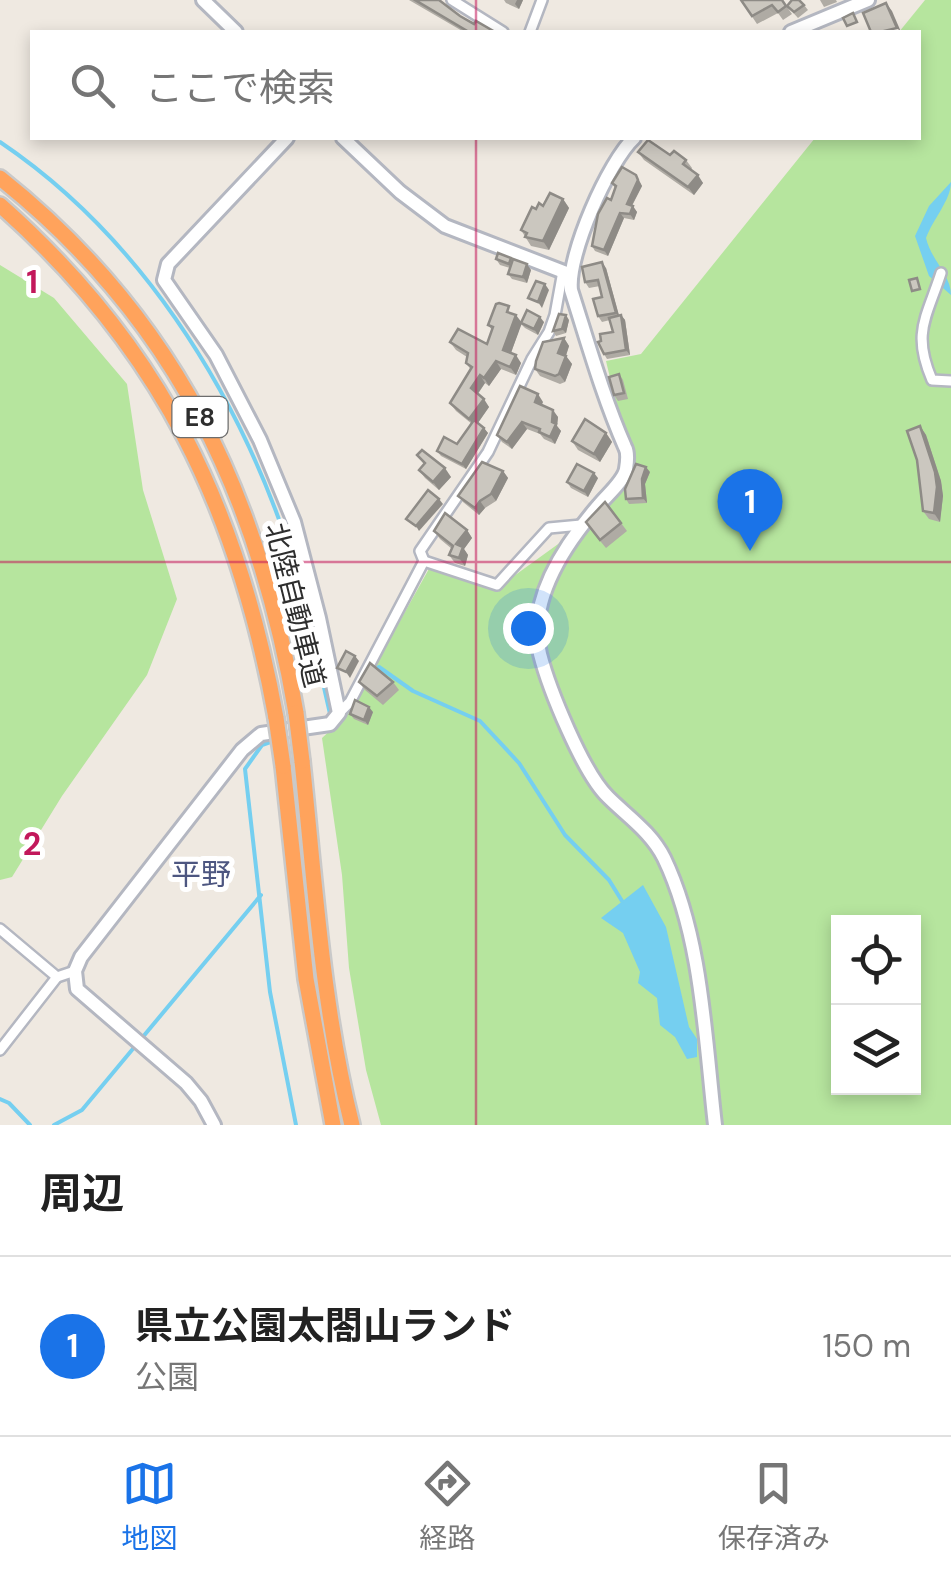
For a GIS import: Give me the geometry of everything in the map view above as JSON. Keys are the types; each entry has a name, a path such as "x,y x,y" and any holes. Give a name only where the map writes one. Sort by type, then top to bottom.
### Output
{"highway":[{"name":"北陸自動車道","path":"0,178 45,216 113,288 176,374 230,475 268,580 296,714 333,1036 352,1125"},
{"name":"北陸自動車道","path":"0,206 64,266 97,304 158,388 210,484 244,578 276,718 306,979 333,1125"}],"street":[{"path":"203,0 234,30"},
{"path":"452,0 500,30"},
{"path":"471,12 476,0"},
{"path":"531,30 542,0"},
{"path":"796,30 868,0"},
{"path":"286,140 168,264 164,280 216,355 260,440 294,522 339,713"},
{"path":"345,140 400,192 445,226 566,272"},
{"path":"214,1125 202,1101 186,1083 78,989 74,971 242,750 260,734 330,724 350,702 424,561 420,551 488,452 549,332 566,272 604,182 632,140"},
{"path":"566,272 618,437 627,449 626,473 581,525 542,597 537,624 540,652 590,774 606,796 651,837 673,880 687,927 705,1027 715,1125"},
{"path":"942,274 921,336 920,351 932,380 951,381"},
{"path":"424,561 496,585 549,528 581,525"},
{"path":"0,929 56,977"},
{"path":"0,1050 56,977 74,971"}],"green space":[{"path":"925,0 951,0 951,1125 381,1125 366,1070 349,968 342,875 322,738 348,714 430,567 496,589 572,534 584,532 631,480 606,361 641,354 813,140 921,140 921,30 901,30"},
{"path":"0,265 54,298 127,384 143,490 177,599 147,675 62,796 12,877 0,880"}],"water":[{"path":"951,182 926,238 951,295 929,276 915,236 929,206"},
{"path":"643,885 666,927 689,1027 697,1039 697,1057 687,1059 675,1037 660,1025 657,998 638,983 640,972 623,933 601,918"}],"building":[{"path":"415,0 439,0 474,24 476,21 492,30 466,30"},
{"path":"741,0 782,0 786,6 778,12 772,5 752,16"},
{"path":"792,0 804,5 794,12 787,6"},
{"path":"886,3 897,28 870,30 863,13"},
{"path":"853,13 857,22 847,26 843,18"},
{"path":"648,140 670,155 674,151 686,160 683,164 698,175 688,187 638,152"},
{"path":"622,167 638,180 627,204 633,206 630,214 620,213 604,250 592,246 598,214 607,198 611,200 616,186 612,183"},
{"path":"550,193 563,199 543,241 525,237 527,233 521,230 532,207 536,209 539,203 543,206"},
{"path":"498,253 511,258 509,264 496,259"},
{"path":"513,259 527,264 523,277 508,274"},
{"path":"602,262 616,313 598,316 593,299 602,297 598,280 585,282 582,267"},
{"path":"917,278 920,289 912,291 909,280"},
{"path":"536,281 545,284 538,302 528,298"},
{"path":"499,303 509,306 507,312 516,315 503,350 516,355 510,367 496,361 484,378 480,375 471,388 484,399 469,419 450,403 472,367 466,363 468,353 450,342 458,329 487,344 493,327 488,325"},
{"path":"527,310 540,317 534,329 521,323"},
{"path":"559,314 566,315 562,329 553,331"},
{"path":"621,315 626,350 604,354 598,342 600,334 613,332 609,318"},
{"path":"564,338 558,353 566,356 559,374 535,369 543,342"},
{"path":"619,374 624,393 614,395 609,377"},
{"path":"520,386 538,394 535,402 553,410 552,422 556,424 550,437 522,422 507,442 497,435"},
{"path":"585,419 606,433 594,454 572,441"},
{"path":"474,420 484,428 462,464 437,451 444,437 457,444"},
{"path":"920,426 935,472 934,513 923,511 917,460 907,431"},
{"path":"422,450 445,468 433,482 419,470 425,463 417,455"},
{"path":"482,462 503,471 491,494 475,508 458,496"},
{"path":"577,464 594,473 584,491 567,482"},
{"path":"636,464 646,467 643,498 626,499 625,489"},
{"path":"428,490 439,499 416,526 406,519"},
{"path":"605,502 621,523 600,540 586,522"},
{"path":"445,513 467,530 456,544 463,547 459,558 449,555 453,546 434,531"},
{"path":"346,651 355,656 346,672 337,668"},
{"path":"370,663 393,682 377,696 359,682"},
{"path":"355,700 369,707 364,720 350,714"}],"waterway":[{"path":"0,142 50,179 96,222 175,318 209,371 239,427 287,542 331,718"},
{"path":"376,670 379,667 413,691 480,721 519,763 565,835 609,880 622,901"},
{"path":"276,740 262,745 245,769 270,992 296,1125"},
{"path":"54,1125 82,1110 261,895"},
{"path":"0,1099 30,1125"}],"place":[{"name":"県立公園太閤山ランド","path":"750,551"}],"district":[{"name":"平野","path":"201,874"}]}
